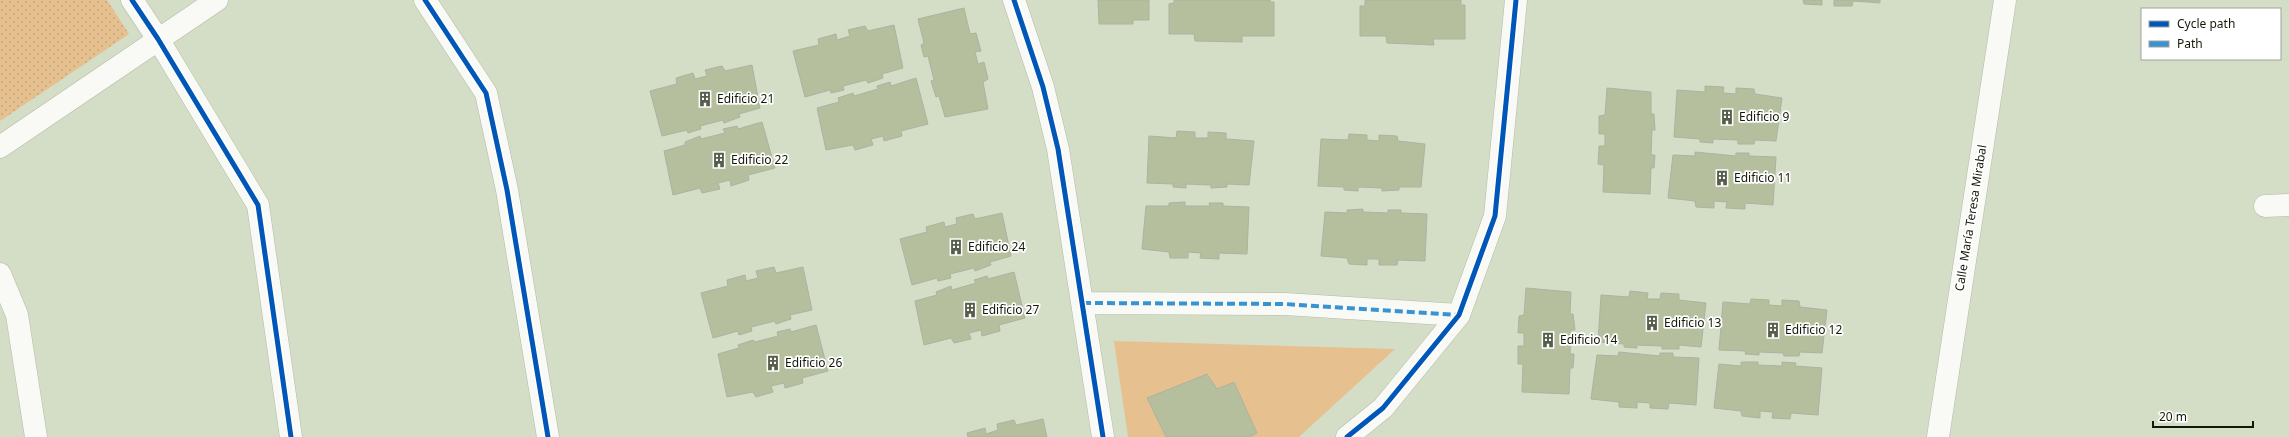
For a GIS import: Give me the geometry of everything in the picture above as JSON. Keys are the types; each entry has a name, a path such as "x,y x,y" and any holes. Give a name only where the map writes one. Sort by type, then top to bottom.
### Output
{"street":[{"path":"132,0 158,39 258,204 291,437"},
{"path":"0,147 217,0"},
{"path":"425,0 486,93 507,190 548,437"},
{"path":"1014,0 1043,87 1054,134 1083,303 1103,437"},
{"path":"1347,437 1383,408 1459,315 1495,216 1515,25 1516,0"},
{"name":"Calle María Teresa Mirabal","path":"1938,437 2005,0"},
{"path":"2265,206 2289,205"},
{"path":"0,274 17,315 36,437"},
{"path":"1083,303 1285,304 1459,315"}],"shaded area":[{"path":"0,0 107,0 129,34 0,121"},
{"path":"1114,341 1395,349 1299,437 1128,437"}],"building":[{"path":"1098,0 1149,0 1149,20 1133,20 1133,24 1099,24"},
{"path":"1174,0 1270,0 1270,2 1274,2 1274,36 1242,36 1242,42 1195,41 1194,34 1169,34 1169,4 1174,3"},
{"path":"1365,0 1461,0 1461,5 1465,5 1465,39 1433,39 1434,45 1387,43 1386,36 1360,36 1360,6 1365,6"},
{"path":"1803,0 1822,0 1822,5 1804,4"},
{"path":"1834,0 1880,0 1880,3 1853,1 1852,6 1834,6"},
{"path":"964,8 970,34 976,33 981,51 975,52 978,64 984,62 988,79 983,82 988,109 945,117 939,96 936,97 931,81 934,80 928,56 924,57 921,45 924,43 918,19"},
{"path":"894,25 903,68 882,74 883,78 868,83 866,80 843,86 844,90 831,93 830,90 805,97 793,51 819,45 818,39 836,34 837,40 850,36 848,30 865,26 868,31"},
{"name":"Edificio 21","path":"752,65 760,108 739,114 740,117 724,123 723,120 700,126 701,129 688,133 687,130 662,136 650,91 677,84 676,78 693,73 695,79 707,76 705,70 722,66 725,71"},
{"path":"916,78 928,124 901,131 902,136 884,141 883,136 871,139 873,145 855,150 853,145 826,150 817,108 839,102 838,98 853,93 854,96 878,89 877,86 890,82 891,86"},
{"name":"Edificio 9","path":"1705,86 1724,87 1723,93 1736,94 1736,88 1754,89 1755,94 1782,98 1776,141 1755,140 1754,144 1738,144 1738,140 1713,139 1713,143 1700,142 1700,139 1674,137 1677,90 1705,92"},
{"path":"1607,88 1651,92 1651,114 1654,114 1655,130 1652,130 1651,155 1655,155 1654,168 1651,168 1650,194 1603,192 1604,165 1598,164 1599,146 1605,146 1605,134 1599,134 1599,116 1605,115"},
{"name":"Edificio 22","path":"762,122 775,168 748,175 749,180 731,186 730,180 718,183 720,189 702,193 700,188 673,195 664,151 685,145 685,142 700,136 701,139 725,133 723,129 737,126 738,129"},
{"path":"1177,131 1195,132 1195,138 1208,138 1208,132 1226,133 1226,139 1254,141 1249,185 1227,184 1227,187 1211,188 1211,185 1186,184 1186,188 1173,187 1173,184 1147,183 1149,136 1176,138"},
{"path":"1349,134 1367,135 1367,140 1379,141 1379,135 1397,136 1398,141 1425,144 1421,187 1399,187 1399,190 1382,191 1382,188 1358,187 1358,191 1344,190 1344,187 1318,186 1321,139 1348,140"},
{"name":"Edificio 11","path":"1695,152 1736,156 1736,153 1749,153 1749,156 1776,157 1773,205 1745,203 1745,209 1726,208 1727,202 1714,201 1714,208 1696,207 1695,201 1668,198 1673,155 1695,156"},
{"path":"1185,202 1185,206 1210,206 1209,203 1223,203 1223,206 1249,207 1247,254 1219,253 1219,259 1200,258 1201,253 1188,252 1188,258 1170,258 1169,252 1142,249 1146,206 1169,206 1169,203"},
{"path":"1363,209 1363,212 1388,213 1388,210 1401,210 1401,213 1427,214 1425,261 1398,260 1397,265 1379,265 1379,259 1367,259 1367,265 1349,264 1347,258 1321,256 1325,212 1347,213 1347,210"},
{"name":"Edificio 24","path":"1002,213 1011,256 990,262 991,265 975,271 974,268 950,274 951,278 938,281 937,278 912,285 900,239 927,232 926,227 944,222 945,227 957,224 956,218 973,214 975,219"},
{"path":"774,267 776,273 803,267 812,310 790,315 791,319 776,324 775,321 751,327 752,331 739,335 738,331 713,338 701,293 728,286 727,280 745,275 746,281 758,278 756,271"},
{"name":"Edificio 27","path":"1014,272 1025,318 999,325 1000,331 982,336 981,330 969,333 971,339 954,343 951,338 924,345 915,301 937,295 936,292 951,286 952,290 976,283 974,280 987,276 988,279"},
{"name":"Edificio 14","path":"1526,288 1571,292 1570,314 1573,314 1575,330 1571,330 1570,354 1574,354 1573,368 1570,368 1569,394 1522,392 1523,364 1518,364 1518,346 1524,346 1524,333 1518,333 1519,316 1524,315"},
{"name":"Edificio 13","path":"1630,291 1648,293 1647,299 1660,299 1661,293 1679,294 1679,300 1706,303 1701,347 1679,345 1679,349 1662,349 1662,346 1637,345 1637,348 1624,347 1624,344 1598,342 1601,295 1629,297"},
{"name":"Edificio 12","path":"1751,299 1769,300 1769,305 1782,306 1782,300 1799,301 1800,307 1827,310 1822,353 1800,352 1799,356 1784,356 1783,353 1759,352 1759,355 1745,354 1746,351 1719,350 1723,302 1750,304"},
{"name":"Edificio 26","path":"816,325 828,371 802,378 803,383 785,388 784,383 771,386 773,392 756,397 753,392 727,397 718,354 739,348 738,345 753,340 755,342 778,336 777,332 790,329 791,332"},
{"path":"1619,352 1660,356 1660,353 1673,353 1673,357 1699,358 1696,405 1669,403 1668,409 1650,408 1650,403 1637,402 1637,408 1619,407 1619,402 1591,399 1597,355 1618,356"},
{"path":"1741,362 1758,362 1758,365 1782,366 1782,362 1796,363 1795,366 1822,368 1818,415 1791,413 1790,419 1772,418 1773,412 1760,411 1760,418 1742,416 1741,411 1714,408 1719,364 1741,366"},
{"path":"1207,374 1217,389 1234,382 1257,433 1249,437 1166,437 1147,398"},
{"path":"1043,419 1047,437 968,437 967,433 985,428 986,434 998,430 997,424 1014,420 1016,425"}],"marked path":[{"path":"1083,303 1285,304 1459,315"}],"cycle path":[{"path":"132,0 158,39 258,205 291,437"},
{"path":"425,0 486,93 507,190 548,437"},
{"path":"1014,0 1043,87 1058,149 1103,437"},
{"path":"1347,437 1383,408 1459,315 1495,216 1516,0"}],"place":[{"name":"Edificio 21","path":"705,99"},
{"name":"Edificio 9","path":"1727,117"},
{"name":"Edificio 22","path":"719,160"},
{"name":"Edificio 11","path":"1722,178"},
{"name":"Edificio 24","path":"956,247"},
{"name":"Edificio 27","path":"970,310"},
{"name":"Edificio 13","path":"1652,323"},
{"name":"Edificio 12","path":"1773,330"},
{"name":"Edificio 14","path":"1548,340"},
{"name":"Edificio 26","path":"773,363"}]}
